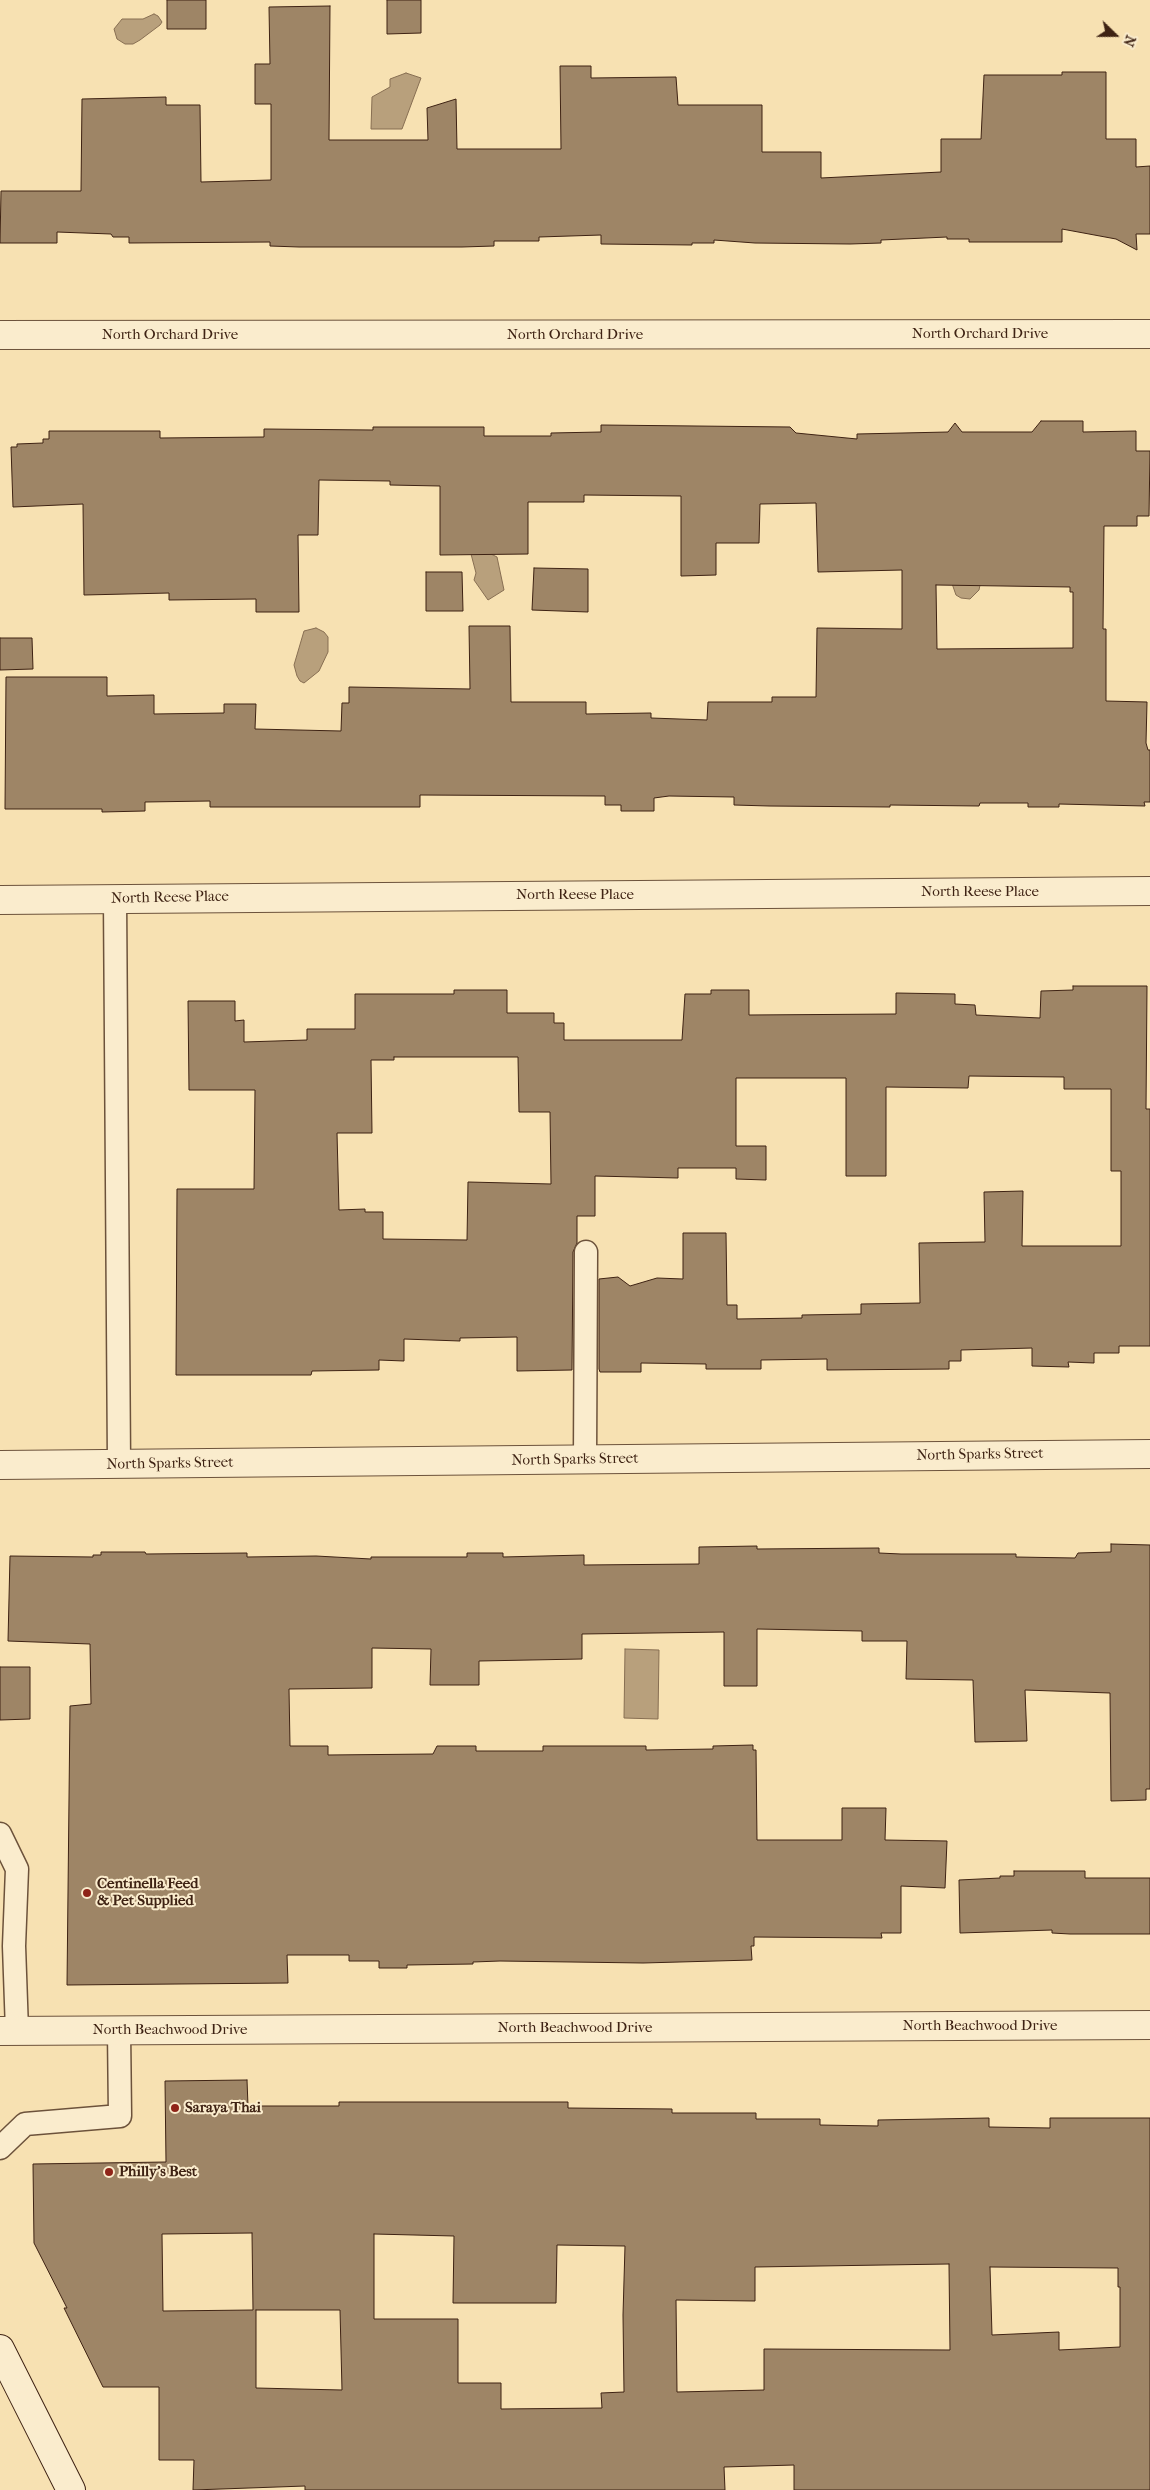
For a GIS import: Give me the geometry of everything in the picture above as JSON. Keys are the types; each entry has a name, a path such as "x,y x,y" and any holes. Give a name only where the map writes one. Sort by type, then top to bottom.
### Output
{"street":[{"name":"North Orchard Drive","path":"0,335 1150,334"},
{"name":"North Reese Place","path":"0,900 1150,891"},
{"name":"North Sparks Street","path":"0,1465 1150,1454"},
{"name":"North Beachwood Drive","path":"9,2031 1150,2025"},
{"path":"0,2349 71,2490"}],"lane":[{"path":"115,898 119,1464"},
{"path":"585,1460 586,1252"},
{"path":"0,1834 18,1868 7,1944 9,2031"},
{"path":"0,2148 25,2124 120,2116 119,2030"}],"shaded area":[{"path":"154,14 162,22 140,40 133,44 125,44 117,39 114,29 122,19 143,19"},
{"path":"406,73 421,78 402,129 371,129 372,97 390,87 390,79"},
{"path":"479,548 497,557 504,590 488,600 474,580 476,573 471,554"},
{"path":"949,575 980,585 979,590 970,599 961,598 956,595"},
{"path":"316,628 324,632 328,637 328,652 319,671 304,683 297,676 294,665 304,631"},
{"path":"625,1649 659,1650 658,1719 624,1718"}],"building":[{"path":"167,0 206,0 206,29 167,29"},
{"path":"387,0 421,0 421,33 387,34"},
{"path":"330,6 329,140 428,140 427,108 456,99 457,149 561,149 560,66 591,66 591,78 676,77 678,105 762,105 762,152 821,152 821,178 941,172 941,139 981,139 984,75 1062,75 1062,72 1106,72 1106,139 1136,139 1136,167 1150,166 1150,234 1136,234 1137,250 1116,239 1062,229 1062,242 969,242 969,239 947,239 947,237 881,240 881,243 850,244 755,243 714,240 714,243 692,243 692,245 601,244 601,235 539,237 539,241 494,241 494,246 299,247 270,246 270,242 129,243 129,237 113,237 111,234 57,232 57,243 0,243 1,191 81,191 82,99 166,97 166,105 200,105 201,182 271,180 271,104 255,104 255,64 270,64 269,7"},
{"path":"1041,421 1083,421 1083,432 1136,431 1136,451 1150,451 1149,516 1137,516 1137,526 1104,526 1103,629 1106,629 1106,701 1147,702 1146,743 1148,750 1150,750 1150,802 1144,802 1145,806 1059,804 1059,807 1028,807 1028,803 980,803 979,806 769,806 734,805 734,797 669,796 654,798 654,811 621,811 621,805 605,805 605,796 420,795 420,807 210,807 210,801 145,802 145,811 102,812 102,809 5,809 6,677 107,677 107,696 154,695 154,714 224,713 224,704 256,704 255,729 341,731 342,703 349,703 349,687 470,689 469,626 510,626 511,702 586,702 586,714 651,713 651,718 707,720 708,702 772,702 772,697 816,697 817,628 902,629 902,570 818,572 816,503 760,504 759,543 716,543 716,575 681,576 681,496 584,495 584,502 528,502 528,554 440,555 440,486 390,485 390,481 319,480 318,535 298,535 299,612 256,612 256,599 169,600 169,593 84,595 83,504 13,507 11,447 17,447 17,444 43,443 43,439 49,439 49,431 160,431 160,438 264,437 264,429 373,430 373,427 484,427 484,436 551,436 551,433 601,432 601,425 790,427 796,433 857,439 857,434 948,432 955,423 962,432 1032,432","holes":["936,585 1070,587 1070,592 1073,592 1073,648 937,649"]},
{"path":"534,568 588,569 588,612 532,610"},
{"path":"426,572 462,572 463,611 426,611"},
{"path":"0,638 32,638 33,669 0,670"},
{"path":"1073,986 1147,986 1146,1109 1150,1109 1150,1346 1119,1346 1119,1353 1094,1353 1094,1363 1068,1362 1069,1367 1032,1366 1032,1348 961,1350 961,1361 949,1361 949,1369 827,1370 827,1359 761,1360 761,1369 706,1369 706,1364 641,1363 641,1372 600,1372 599,1279 618,1277 630,1286 657,1278 683,1279 683,1233 726,1233 727,1305 737,1305 737,1319 802,1318 802,1315 861,1314 861,1304 920,1303 919,1243 985,1242 984,1192 1023,1191 1022,1246 1121,1246 1121,1171 1111,1171 1111,1089 1064,1089 1064,1077 969,1076 968,1088 886,1087 886,1176 846,1176 846,1078 736,1078 736,1146 766,1146 766,1180 736,1179 736,1168 678,1168 678,1178 595,1176 595,1216 577,1216 577,1243 573,1252 572,1370 517,1371 517,1337 460,1338 460,1341 404,1339 404,1361 379,1360 379,1370 312,1371 311,1375 176,1375 177,1189 254,1189 255,1090 189,1090 188,1001 235,1001 235,1021 244,1020 244,1042 307,1040 307,1029 355,1029 355,994 454,994 454,990 507,990 507,1013 554,1013 554,1023 564,1023 564,1040 682,1040 685,994 711,994 711,990 749,990 749,1015 896,1014 896,993 955,994 955,1004 975,1005 976,1015 1040,1018 1041,991 1073,990","holes":["394,1057 518,1057 519,1112 550,1112 551,1184 468,1182 467,1240 383,1239 383,1212 365,1212 365,1209 339,1210 337,1133 372,1133 371,1060 394,1060"]},
{"path":"1111,1544 1150,1545 1150,1789 1146,1789 1146,1800 1111,1801 1110,1693 1025,1690 1027,1741 975,1742 973,1680 906,1679 907,1641 862,1641 862,1631 757,1629 757,1686 724,1686 724,1632 582,1634 582,1659 479,1661 479,1685 430,1685 431,1649 372,1648 372,1688 289,1689 290,1746 328,1746 328,1755 433,1754 437,1746 476,1746 476,1751 543,1751 543,1746 646,1746 646,1750 713,1749 713,1746 753,1745 753,1750 756,1750 757,1840 842,1840 842,1808 886,1808 885,1840 947,1841 945,1888 901,1886 901,1933 881,1933 882,1938 754,1937 754,1946 751,1946 752,1960 643,1963 500,1961 473,1962 473,1964 407,1965 407,1968 379,1968 379,1961 349,1961 349,1955 287,1955 288,1983 67,1985 70,1706 91,1704 90,1644 8,1641 10,1556 93,1557 93,1555 101,1555 101,1552 145,1552 146,1554 247,1553 247,1557 316,1556 371,1559 371,1557 467,1557 467,1553 503,1553 503,1557 584,1555 584,1565 699,1564 699,1547 757,1546 757,1549 879,1548 879,1553 1016,1554 1016,1557 1075,1558 1078,1553 1111,1552"},
{"path":"0,1667 30,1667 30,1719 0,1720"},
{"path":"1014,1871 1085,1871 1085,1878 1150,1878 1150,1934 1070,1934 1052,1933 1052,1930 960,1933 959,1880 1014,1876"},
{"path":"247,2080 248,2106 339,2106 339,2102 568,2102 568,2108 672,2109 672,2113 756,2113 756,2119 820,2119 820,2125 878,2126 878,2120 989,2118 989,2127 1050,2128 1050,2118 1150,2118 1150,2490 794,2490 794,2465 724,2467 725,2490 305,2490 305,2486 193,2490 194,2460 159,2460 159,2387 103,2387 64,2308 67,2308 34,2243 33,2164 166,2162 165,2081","holes":["252,2233 253,2310 163,2311 162,2234","374,2234 454,2236 453,2303 556,2303 557,2245 625,2246 623,2315 624,2392 601,2393 602,2408 501,2409 501,2383 458,2383 458,2319 374,2319","949,2264 950,2350 764,2349 764,2390 677,2392 676,2300 755,2301 755,2267","990,2267 1118,2268 1118,2287 1120,2287 1120,2347 1059,2350 1059,2332 992,2335","256,2310 340,2310 342,2390 256,2388"]}],"place":[{"name":"Centinella Feed & Pet Supplied","path":"87,1893"},
{"name":"Saraya Thai","path":"175,2108"},
{"name":"Philly's Best","path":"109,2172"}]}
